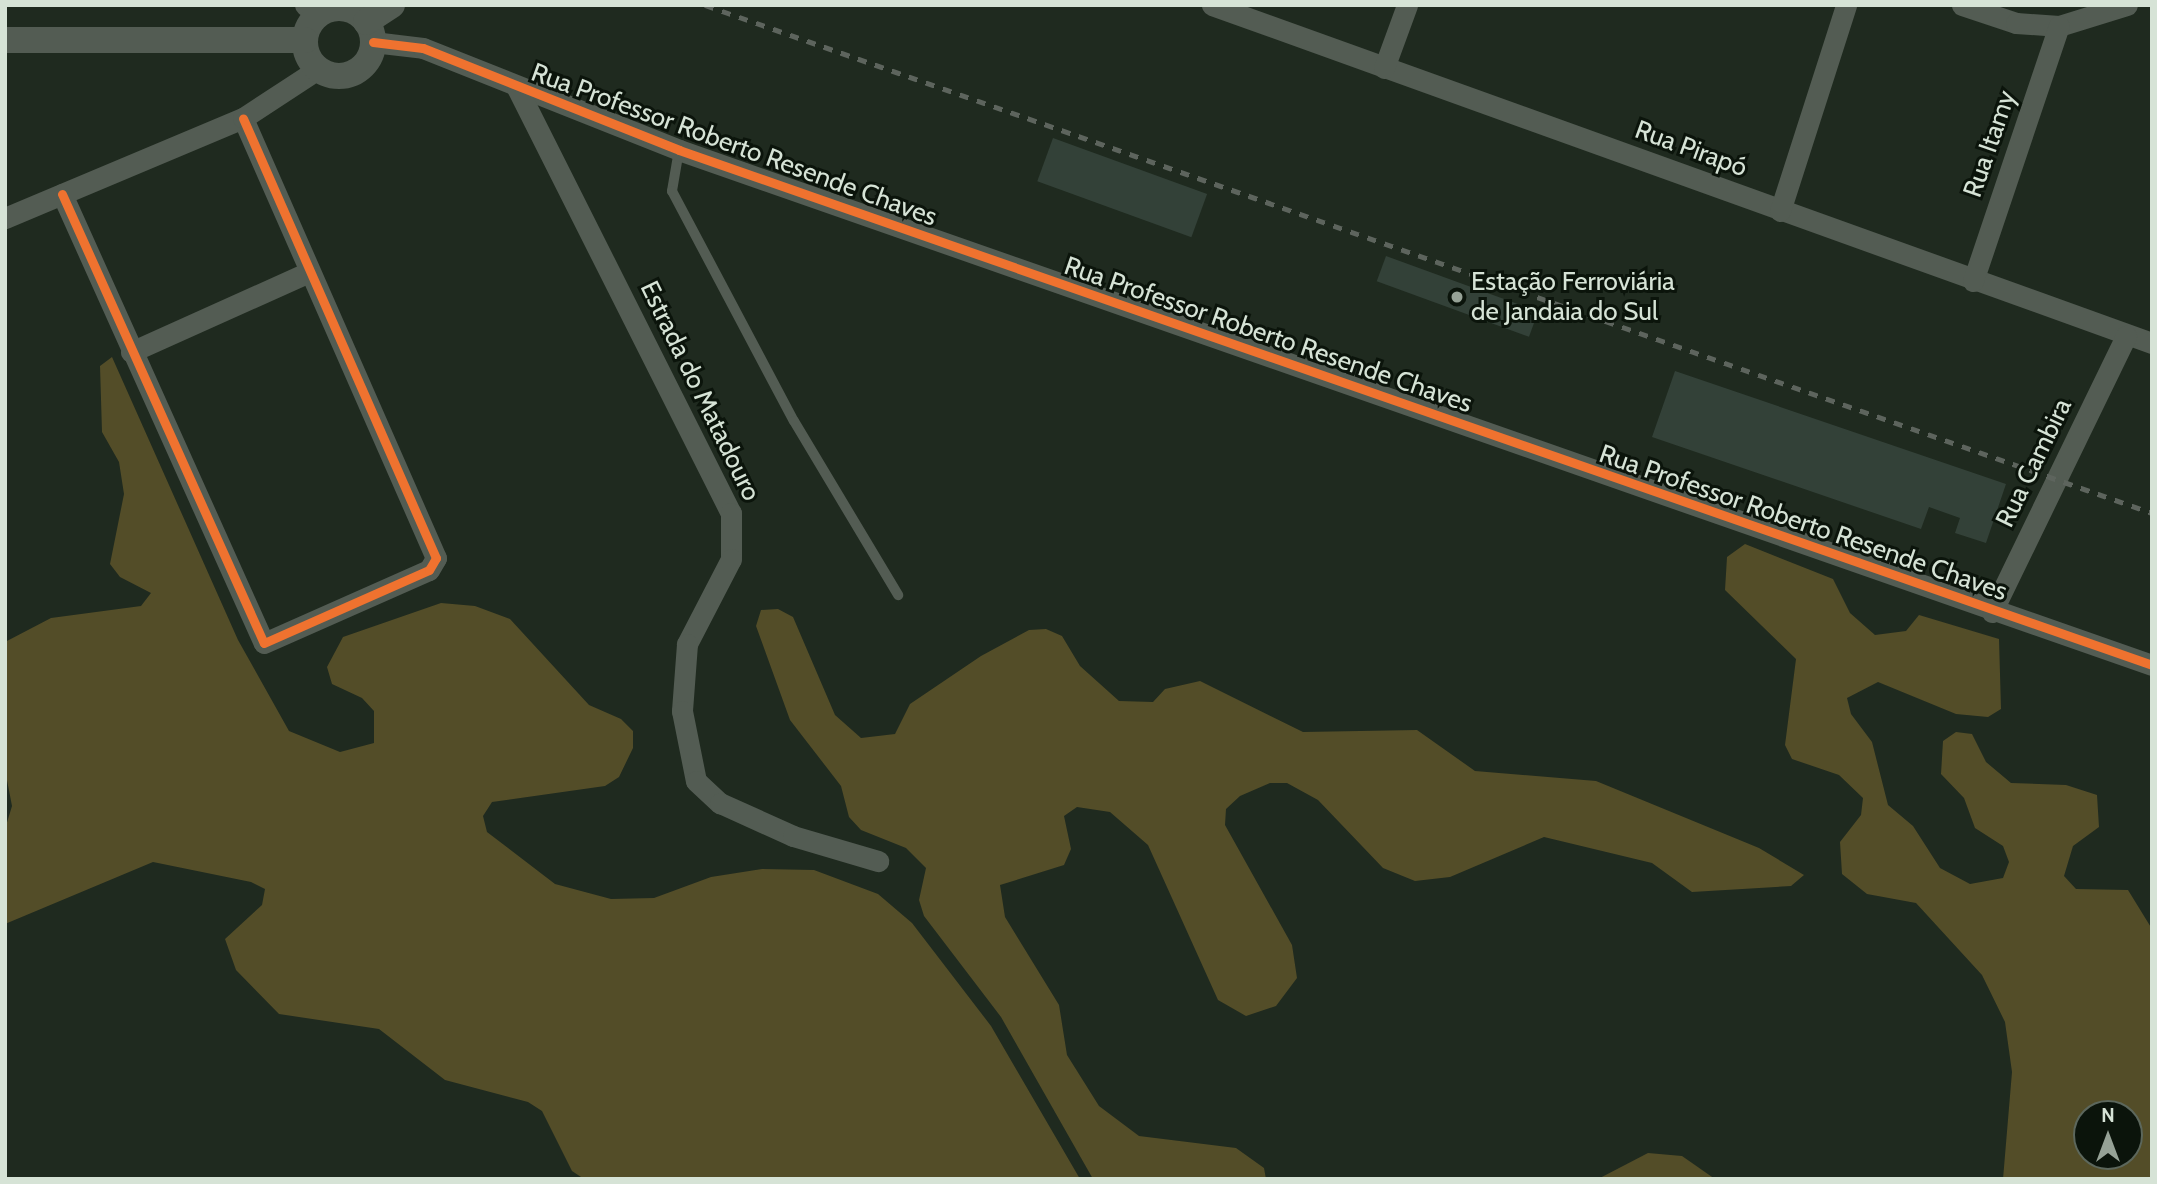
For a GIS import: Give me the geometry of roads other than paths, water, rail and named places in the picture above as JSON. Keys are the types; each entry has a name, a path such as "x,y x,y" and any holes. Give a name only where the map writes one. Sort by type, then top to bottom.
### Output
{"street":[{"path":"370,32 349,10 312,10 305,40 318,69 338,76 359,70 370,32 391,5"},
{"name":"Rua Pirapó","path":"1212,5 2126,337 2152,343"},
{"path":"1384,68 1407,5"},
{"path":"1780,211 1846,5"},
{"path":"1962,5 2017,23 2059,26 2092,9 2127,5"},
{"name":"Rua Itamy","path":"1973,281 2059,26"},
{"name":"Rua Professor Roberto Resende Chaves","path":"370,32 423,48 517,88 679,150 2152,666"},
{"path":"5,40 305,40"},
{"path":"5,218 243,118 318,69"},
{"name":"Estrada do Matadouro","path":"517,88 732,513 731,559 687,644 682,711 696,781 720,803 793,836 878,861"},
{"path":"62,194 264,643 429,570 433,551 307,273 243,118"},
{"path":"131,352 307,273"},
{"name":"Rua Cambira","path":"1992,612 2126,337"}],"lane":[{"path":"679,150 672,191 794,421 898,595"}],"railway":[{"path":"705,5 2152,513"}],"place":[{"name":"Estação Ferroviária de Jandaia do Sul","path":"1457,297"}]}
